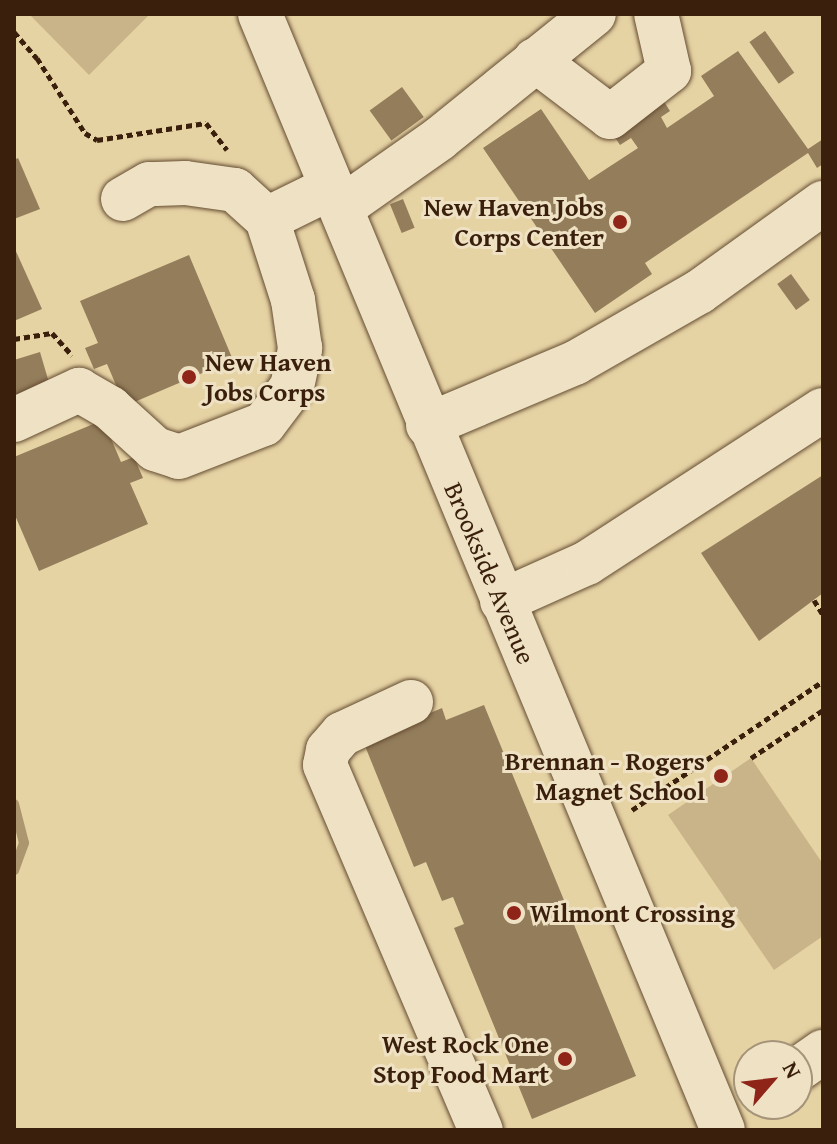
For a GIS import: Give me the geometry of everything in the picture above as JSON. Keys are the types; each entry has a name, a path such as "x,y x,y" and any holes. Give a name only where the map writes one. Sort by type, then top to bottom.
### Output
{"street":[{"name":"Brookside Avenue","path":"260,14 428,425 724,1121"},
{"path":"123,199 149,184 185,183 251,205 336,198 439,139 594,14"},
{"path":"535,60 610,117 669,71 656,14"},
{"path":"428,425 575,363 699,292 823,203"},
{"path":"14,420 79,390 110,408 155,449 179,457 264,424 292,387 300,348 293,300 251,205"},
{"path":"502,601 587,563 823,410"},
{"path":"411,702 342,734 328,750 325,765 481,1130"}],"path":[{"path":"14,32 85,133 97,140 123,139 206,123 222,139 251,205"},
{"path":"14,339 52,333 63,341 77,363 79,390"},
{"path":"814,600 822,612"},
{"path":"632,810 823,681"},
{"path":"751,758 823,710"}],"shaded area":[{"path":"29,14 150,14 89,75"},
{"path":"751,758 823,864 823,936 774,970 668,815"}],"building":[{"path":"765,31 794,73 779,84 749,42"},
{"name":"New Haven Jobs Corps Center","path":"738,51 808,149 823,139 823,164 817,168 808,153 645,263 652,274 595,313 483,148 541,109 589,180 638,148 631,138 620,145 612,133 663,100 670,111 661,117 667,128 714,96 701,76"},
{"path":"402,87 424,117 391,140 370,111"},
{"path":"18,158 40,209 14,219 14,160"},
{"path":"403,199 415,228 402,233 390,204"},
{"path":"14,247 42,309 14,321"},
{"path":"189,255 233,360 125,406 107,364 94,369 85,348 98,343 80,301"},
{"path":"791,274 810,300 796,310 777,284"},
{"path":"40,352 50,386 14,397 14,360"},
{"path":"103,420 121,462 134,457 143,478 130,483 148,524 39,571 14,513 14,457"},
{"path":"823,475 823,593 759,641 701,553"},
{"name":"Wilmont Crossing","path":"484,705 636,1076 532,1119 454,928 464,924 453,897 442,901 426,862 414,867 363,741 442,708 446,720"}],"waterway":[{"path":"14,804 24,843 14,870"}],"place":[{"name":"New Haven Jobs Corps Center","path":"620,222"},
{"name":"New Haven Jobs Corps","path":"189,377"},
{"name":"Brennan - Rogers Magnet School","path":"721,776"},
{"name":"Wilmont Crossing","path":"514,913"},
{"name":"West Rock One Stop Food Mart","path":"565,1059"}]}
